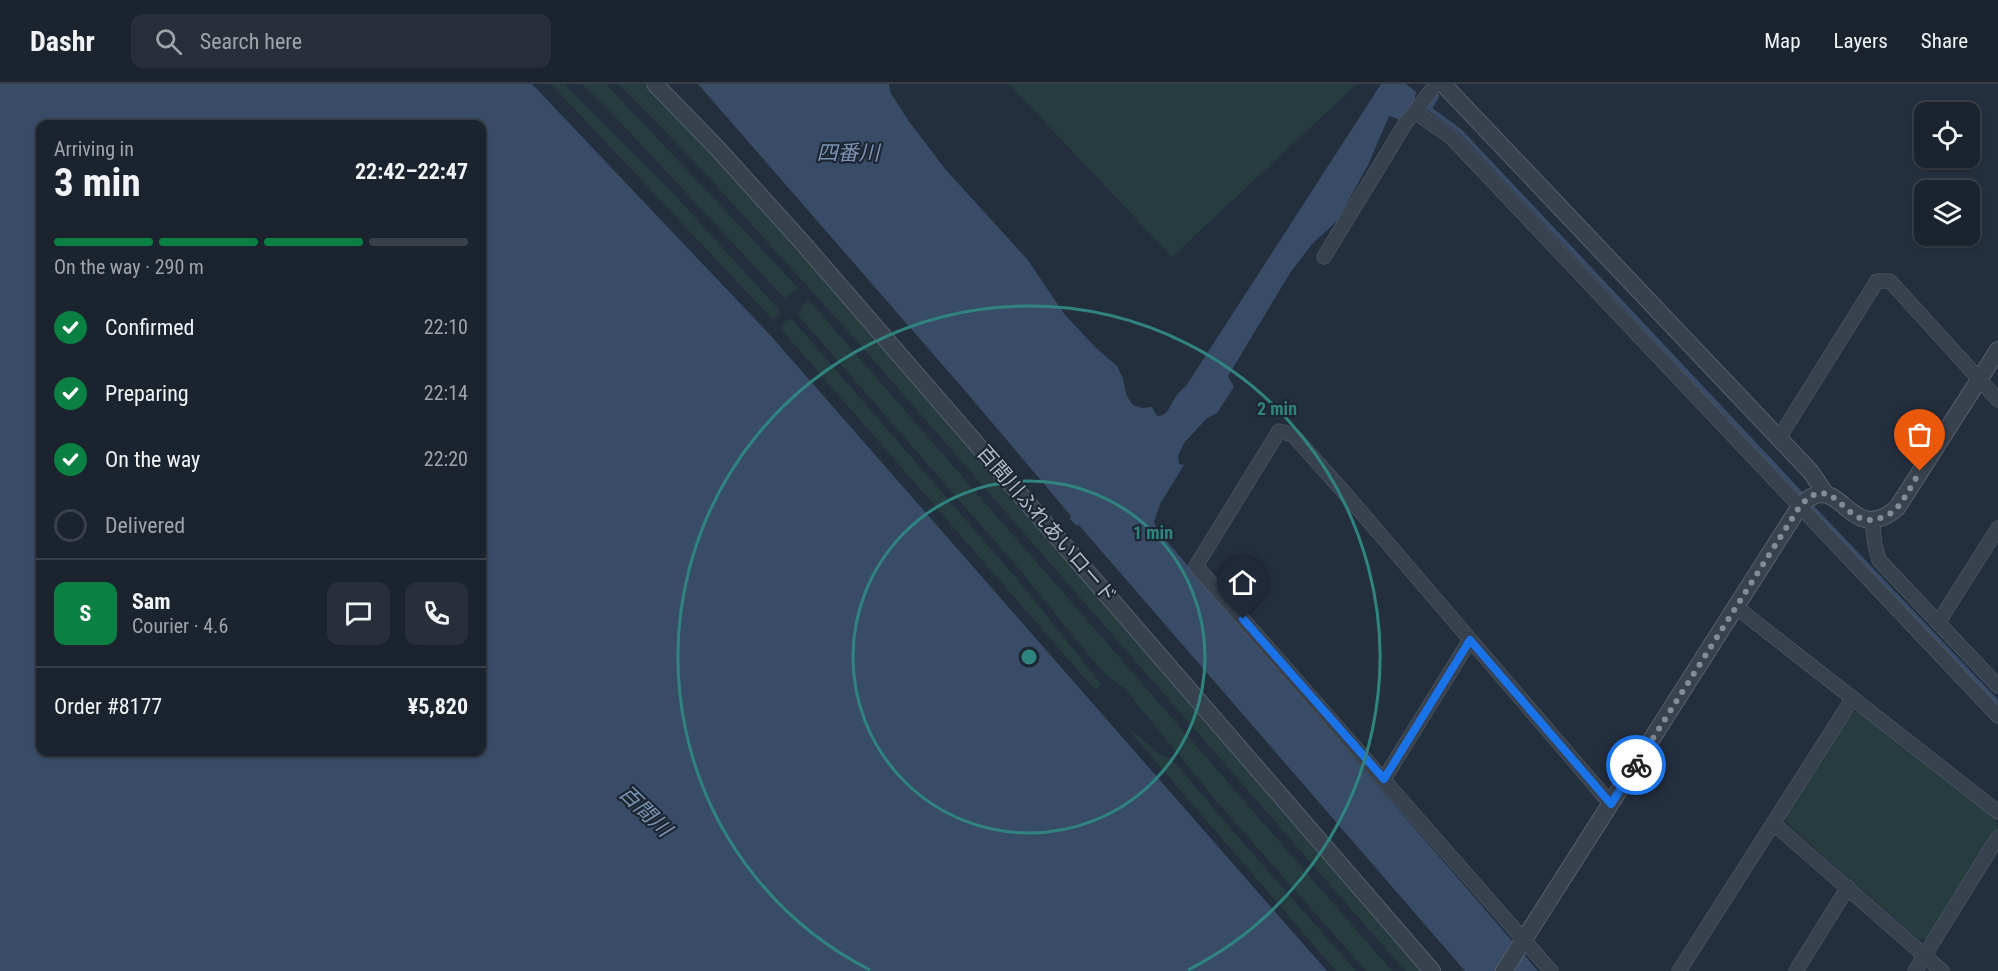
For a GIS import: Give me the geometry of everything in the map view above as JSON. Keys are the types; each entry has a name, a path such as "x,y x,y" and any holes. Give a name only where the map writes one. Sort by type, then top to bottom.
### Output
{"street":[{"name":"百間川ふれあいロード","path":"654,84 717,148 816,258 1432,971"},
{"path":"1324,258 1405,124 1436,84"},
{"path":"1443,84 1811,472 1825,493"},
{"path":"1420,106 1803,502 1998,716"},
{"path":"1779,438 1877,281 1890,281 1998,400"},
{"path":"1504,971 1803,502 1825,493 1831,494 1857,517 1872,520 1890,514 1897,508 1998,350"},
{"path":"1551,971 1520,944 1384,779 1196,566 1280,431 1293,435 1343,491 1611,804"},
{"path":"1872,520 1875,545 1880,560 1998,685"},
{"path":"1938,623 1998,528"},
{"path":"1736,607 1998,812"},
{"path":"1384,779 1470,640"},
{"path":"1679,971 1853,698"},
{"path":"1773,823 1848,886 1942,971"},
{"path":"1915,971 1998,837"},
{"path":"1796,971 1848,886"}],"green space":[{"path":"551,84 564,84 672,192 781,312 773,320"},
{"path":"582,84 606,84 803,293 796,289 787,296 786,300"},
{"path":"618,84 644,84 760,201 1425,971 1405,971 856,340 694,161"},
{"path":"1009,84 1357,84 1172,257"},
{"path":"808,299 1392,971 1366,971 1218,803 1125,689 1101,670 1019,569 797,314"},
{"path":"791,318 1023,586 1101,684 1095,690 780,328"},
{"path":"1855,712 1859,712 1996,819 1998,829 1928,938 1919,940 1787,822 1786,816"},
{"path":"1133,731 1160,755 1171,758 1356,971 1336,971 1131,733"}],"water":[{"name":"百間川","path":"0,84 532,84 771,336 1327,971 0,971"},
{"name":"四番川","path":"698,84 889,84 890,92 908,120 945,169 1027,259 1065,315 1097,349 1117,366 1127,397 1133,405 1142,408 1152,407 1157,416 1165,414 1175,397 1186,386 1381,84 1406,84 1416,92 1414,103 1403,121 1389,116 1368,165 1338,220 1312,244 1290,273 1228,376 1234,387 1217,413 1206,419 1184,443 1178,456 1179,464 1184,465 1160,504 1154,522 1158,531 1538,971 1465,971 1078,524 1077,526 1070,519 1071,516 967,393"}],"waterway":[{"path":"1430,108 1437,96"},
{"path":"1423,104 1460,131 1805,498"},
{"path":"1810,505 1998,703"}],"way so far":[{"path":"1636,765 1800,506 1808,497 1831,494 1857,517 1872,520 1890,514 1897,508 1920,471"}],"route":[{"path":"1243,619 1384,779 1470,640 1611,804 1636,765"}]}
